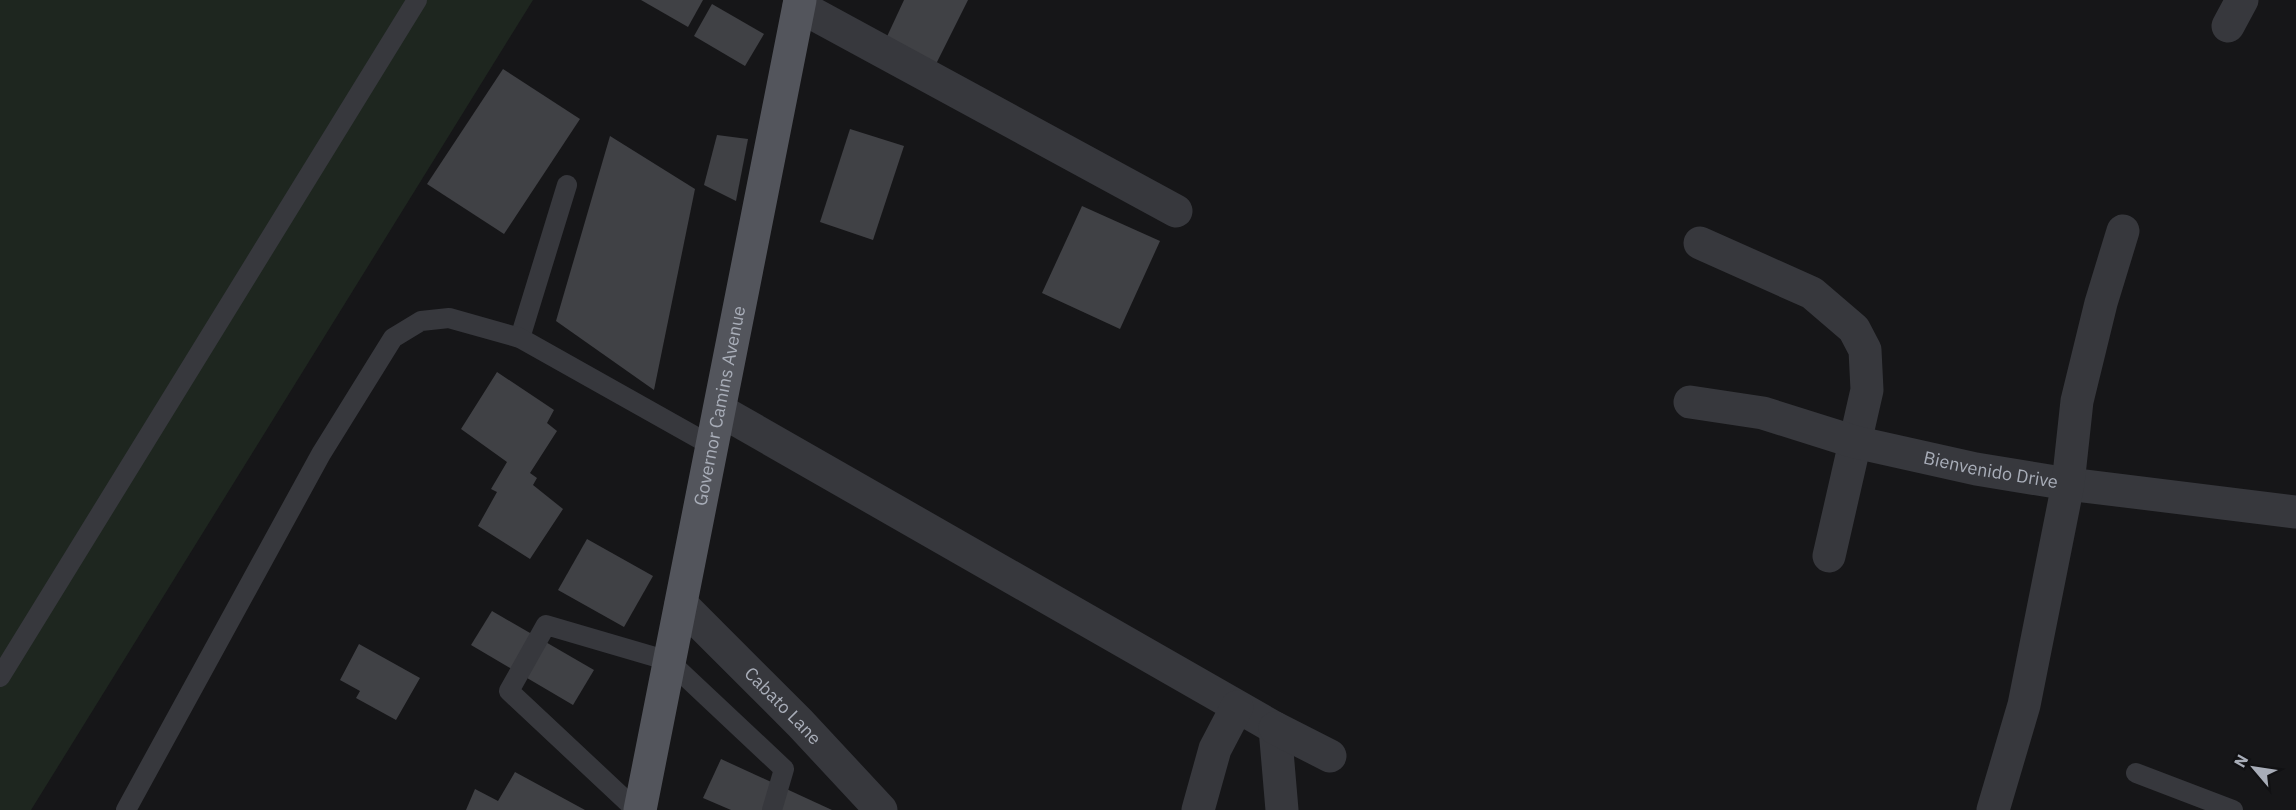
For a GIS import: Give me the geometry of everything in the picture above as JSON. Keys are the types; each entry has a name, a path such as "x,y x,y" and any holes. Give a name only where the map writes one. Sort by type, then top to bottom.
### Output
{"main road":[{"name":"Governor Camins Avenue","path":"638,810 714,447 800,3"}],"street":[{"path":"800,3 1176,211"},
{"path":"1994,810 2024,705 2068,484 2077,401 2101,303 2123,231"},
{"path":"1700,243 1812,293 1854,329 1865,350 1867,390 1829,556"},
{"name":"Bienvenido Drive","path":"1690,402 1763,412 1855,442 1976,469 2068,484 2296,512"},
{"path":"721,411 1237,707 1330,756"},
{"name":"Cabato Lane","path":"681,604 800,723 881,810"},
{"path":"1198,810 1215,749 1237,707"},
{"path":"1275,728 1282,810"}],"lane":[{"path":"0,677 417,0"},
{"path":"520,338 567,185"},
{"path":"126,810 321,454 393,338 421,321 449,318 520,338 714,447"},
{"path":"638,810 509,691 546,625 669,661 784,769 772,810"},
{"path":"2136,773 2233,810"}],"shaded area":[{"path":"0,0 533,0 31,810 0,810"}],"building":[{"path":"641,0 703,0 688,27"},
{"path":"904,0 968,0 933,70 884,43"},
{"path":"712,4 764,34 745,66 694,36"},
{"path":"503,69 580,119 504,234 427,184"},
{"path":"850,129 904,146 873,240 820,222"},
{"path":"717,135 748,139 736,201 704,185"},
{"path":"610,136 695,189 654,390 556,321"},
{"path":"1082,206 1160,241 1120,329 1042,293"},
{"path":"497,372 554,410 547,423 557,431 530,473 537,478 533,485 563,509 530,559 478,526 497,492 491,489 507,462 461,429"},
{"path":"587,539 653,576 624,627 558,590"},
{"path":"492,611 594,670 573,705 471,645"},
{"path":"359,644 420,678 396,720 356,698 360,691 340,680"},
{"path":"721,759 832,810 731,810 703,798"},
{"path":"515,772 585,810 466,810 475,789 498,801"}]}
